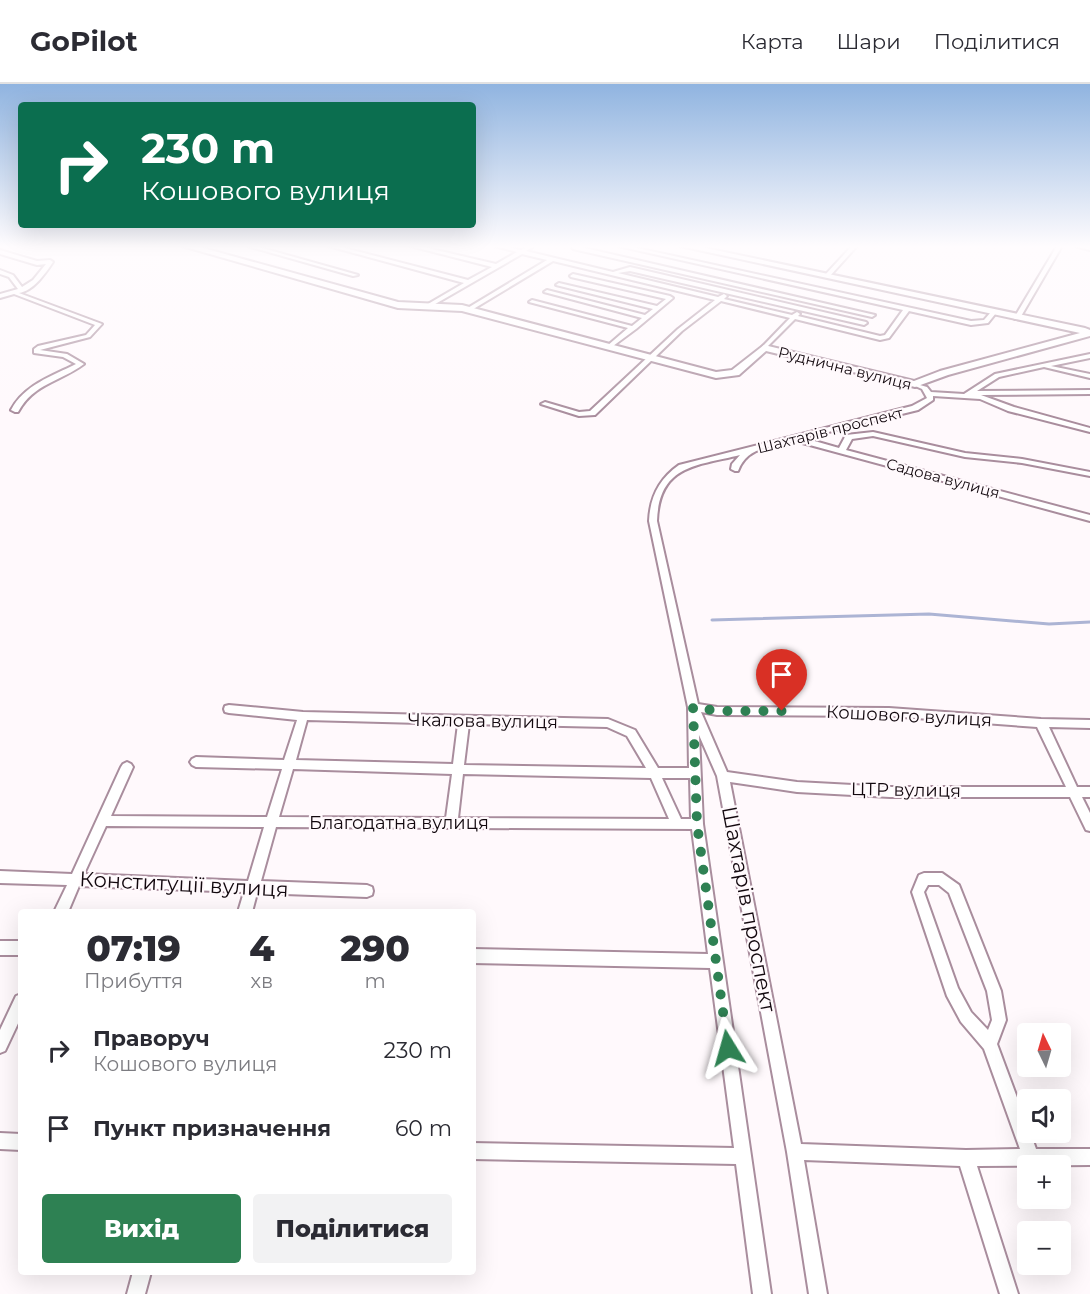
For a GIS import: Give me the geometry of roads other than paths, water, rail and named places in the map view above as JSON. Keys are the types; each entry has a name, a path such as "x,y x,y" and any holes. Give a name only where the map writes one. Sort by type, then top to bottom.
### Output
{"main road":[{"path":"378,302 394,307 465,309"},
{"name":"Руднична вулиця","path":"392,302 465,309 704,374 726,375 743,368 765,348 923,388"},
{"path":"946,302 1075,333"},
{"path":"923,388 944,373 1075,333 1090,332"}],"street":[{"path":"15,410 20,400 35,387 81,364 65,355 43,354 36,350 40,346 88,336 99,324 45,302"},
{"path":"430,305 434,302"},
{"path":"465,309 476,302"},
{"path":"534,302 634,328"},
{"path":"589,302 647,317"},
{"path":"634,302 658,308"},
{"path":"609,348 665,302"},
{"path":"545,404 579,414 592,413 649,359 715,302"},
{"path":"733,302 880,338 887,337 907,309"},
{"path":"771,302 864,323"},
{"name":"Руднична вулиця","path":"765,348 809,302"},
{"path":"816,302 872,315"},
{"path":"877,302 981,323 986,322 993,313"},
{"path":"1017,318 1026,302"},
{"path":"967,395 997,375 1090,356"},
{"path":"1041,366 1090,376"},
{"path":"923,388 967,395 1090,430"},
{"name":"Шахтарів проспект","path":"762,1294 697,824 693,707 653,521 655,500 665,480 682,467 915,408 931,399 923,388"},
{"path":"967,395 987,392 1090,392"},
{"path":"841,451 849,437 873,434 965,455 1022,461 1090,474"},
{"name":"Садова вулиця","path":"796,439 1090,518"},
{"path":"735,470 736,464 748,450"},
{"name":"Шахтарів проспект","path":"693,707 723,776 795,1152 818,1294"},
{"name":"Кошового вулиця","path":"693,707 717,711 889,712 1041,723 1090,724"},
{"name":"Чкалова вулиця","path":"230,709 303,717 608,723 632,733 655,774 678,825"},
{"path":"246,909 303,717"},
{"path":"451,823 464,721"},
{"path":"1041,723 1090,826"},
{"path":"196,762 456,770 694,773"},
{"path":"61,909 127,767"},
{"name":"ЦТР вулиця","path":"723,776 797,786 890,792 1090,792"},
{"name":"Благодатна вулиця","path":"101,821 697,824"},
{"name":"Конституції вулиця","path":"0,877 367,891"},
{"path":"990,1044 999,1020 994,992 954,889 942,879 924,879 918,892 952,991 966,1017 990,1044 1030,1155"},
{"path":"0,948 18,948"},
{"path":"476,956 716,961"},
{"path":"0,1046 18,1007"},
{"path":"0,1141 18,1142"},
{"path":"476,1151 743,1156"},
{"path":"795,1152 966,1158 1017,1156"},
{"path":"1071,1157 1090,1157"},
{"path":"966,1158 1009,1294"},
{"path":"136,1294 141,1275"}],"waterway":[{"path":"712,620 929,614 1049,624 1090,622"}]}
